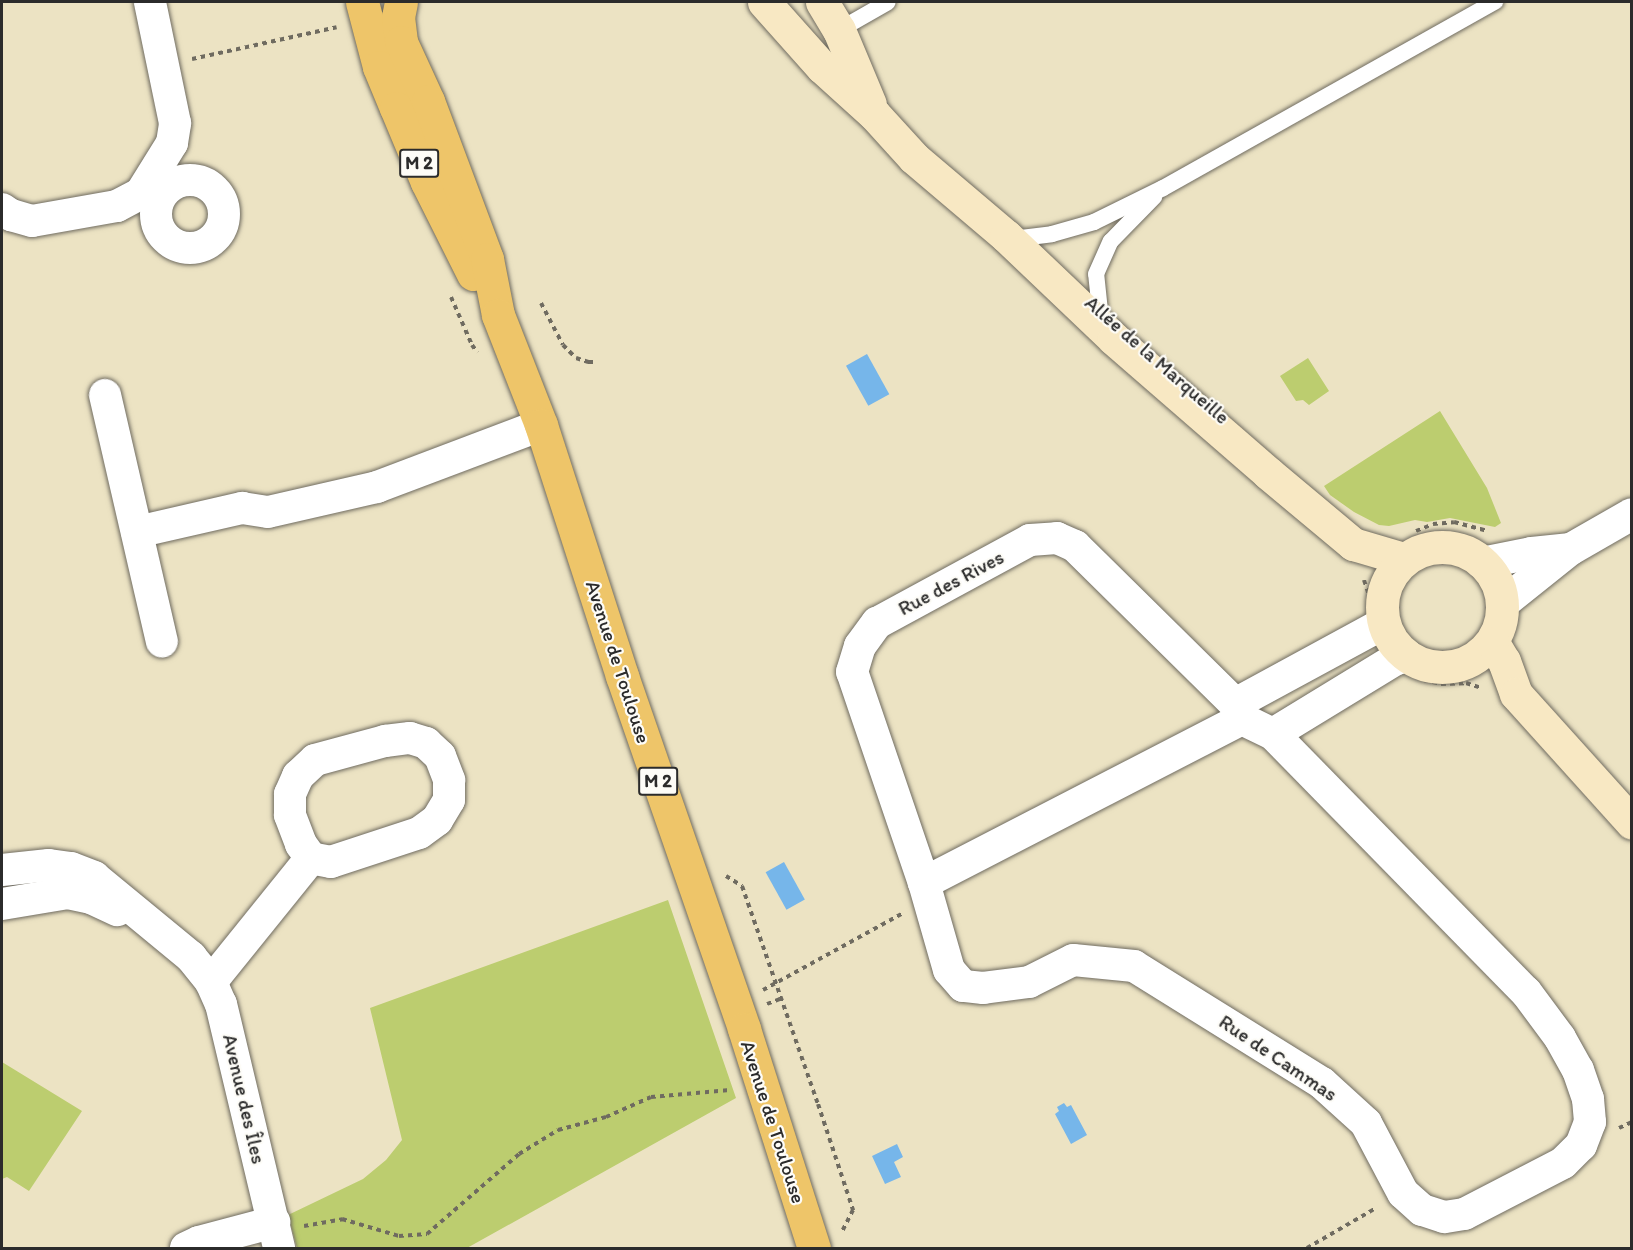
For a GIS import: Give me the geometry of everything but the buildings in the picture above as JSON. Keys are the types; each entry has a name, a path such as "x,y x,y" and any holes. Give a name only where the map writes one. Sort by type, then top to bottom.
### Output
{"main road":[{"name":"Avenue de Toulouse","path":"401,2 398,17 401,42 428,101 487,259 498,315"},
{"name":"Avenue de Toulouse","path":"352,14 380,67 427,182 471,271 498,315 541,425 622,676 744,1029 826,1245"}],"street":[{"path":"117,206 167,175 200,181 210,187 221,200 224,211 222,226 216,236 204,245 193,248 171,243 162,235 157,224 156,205 167,175 175,123 150,2"},
{"name":"Allée de la Marqueille","path":"764,2 822,67 874,114 914,158 1006,236 1114,339 1353,544 1374,577 1384,588"},
{"name":"Allée de la Marqueille","path":"822,2 839,30 874,114"},
{"path":"2,209 10,215 32,221 117,206 156,205"},
{"path":"105,395 162,642"},
{"path":"137,532 242,508 268,512 377,487 541,425"},
{"path":"1502,604 1571,549 1632,514"},
{"name":"Rue des Rives","path":"924,883 852,672 860,646 877,623 1030,540 1057,538 1076,546 1239,712"},
{"name":"Allée de la Marqueille","path":"1353,544 1408,545"},
{"path":"1456,666 1478,656 1493,643 1501,622 1502,604 1496,580 1482,563 1464,552 1443,547 1420,551 1408,545 1384,588 1381,607 1384,623 1393,642 1407,656 1426,665 1456,666 1516,694"},
{"path":"1482,563 1532,553 1571,549"},
{"path":"924,883 1239,712 1384,623"},
{"path":"1493,643 1504,661 1516,694 1632,823"},
{"path":"1273,734 1394,660 1407,656"},
{"name":"Rue de Cammas","path":"924,883 949,970 963,986 983,988 1029,982 1073,960 1134,966 1322,1083 1366,1123 1403,1193 1422,1210 1444,1216 1464,1214 1563,1162 1581,1145 1590,1122 1588,1099 1578,1070 1560,1038 1526,992 1273,734 1239,712"},
{"path":"410,738 426,743 440,756 449,780 449,801 437,820 419,833 331,862 311,858 301,844 290,815 290,794 298,777 315,760 385,741 410,738"},
{"path":"211,982 311,858"},
{"name":"Avenue des Îles","path":"2,870 49,865 71,868 94,877 191,957 211,982 221,1004 276,1235"},
{"name":"Avenue des Îles","path":"2,904 69,893 91,898 112,907 191,957"},
{"path":"186,1248 199,1242 276,1235"}],"lane":[{"path":"839,30 888,2"},
{"path":"1006,236 1021,238 1052,234 1094,222 1163,188 1495,2"},
{"path":"1114,339 1100,311 1096,274 1111,241 1163,188"}],"path":[{"path":"162,66 352,14"},
{"path":"541,303 563,345 576,358 595,362"},
{"path":"1408,545 1433,524 1454,522 1478,527 1508,544 1527,544 1532,553"},
{"path":"756,993 905,912 924,883"},
{"path":"783,998 853,1210 826,1245"},
{"path":"276,1235 297,1227 342,1219 399,1236 427,1234 519,1154 558,1130 606,1117 651,1097 737,1089"},
{"path":"1307,1248 1403,1193"}],"green space":[{"path":"1308,358 1329,391 1309,405 1303,400 1296,401 1280,376"},
{"path":"1440,411 1487,488 1501,523 1495,527 1450,518 1427,522 1415,520 1389,526 1379,525 1354,512 1330,495 1324,486"},
{"path":"668,900 736,1098 467,1248 297,1248 288,1215 363,1179 386,1160 402,1140 370,1008"},
{"path":"2,1062 82,1111 29,1191 7,1177 2,1179"}],"water":[{"path":"867,354 889,394 868,406 846,366"},
{"path":"784,862 805,900 786,910 766,872"},
{"path":"1064,1103 1067,1107 1071,1105 1087,1135 1071,1144 1055,1114 1059,1111 1057,1107"},
{"path":"897,1144 903,1157 894,1162 901,1177 885,1184 872,1156"}]}
